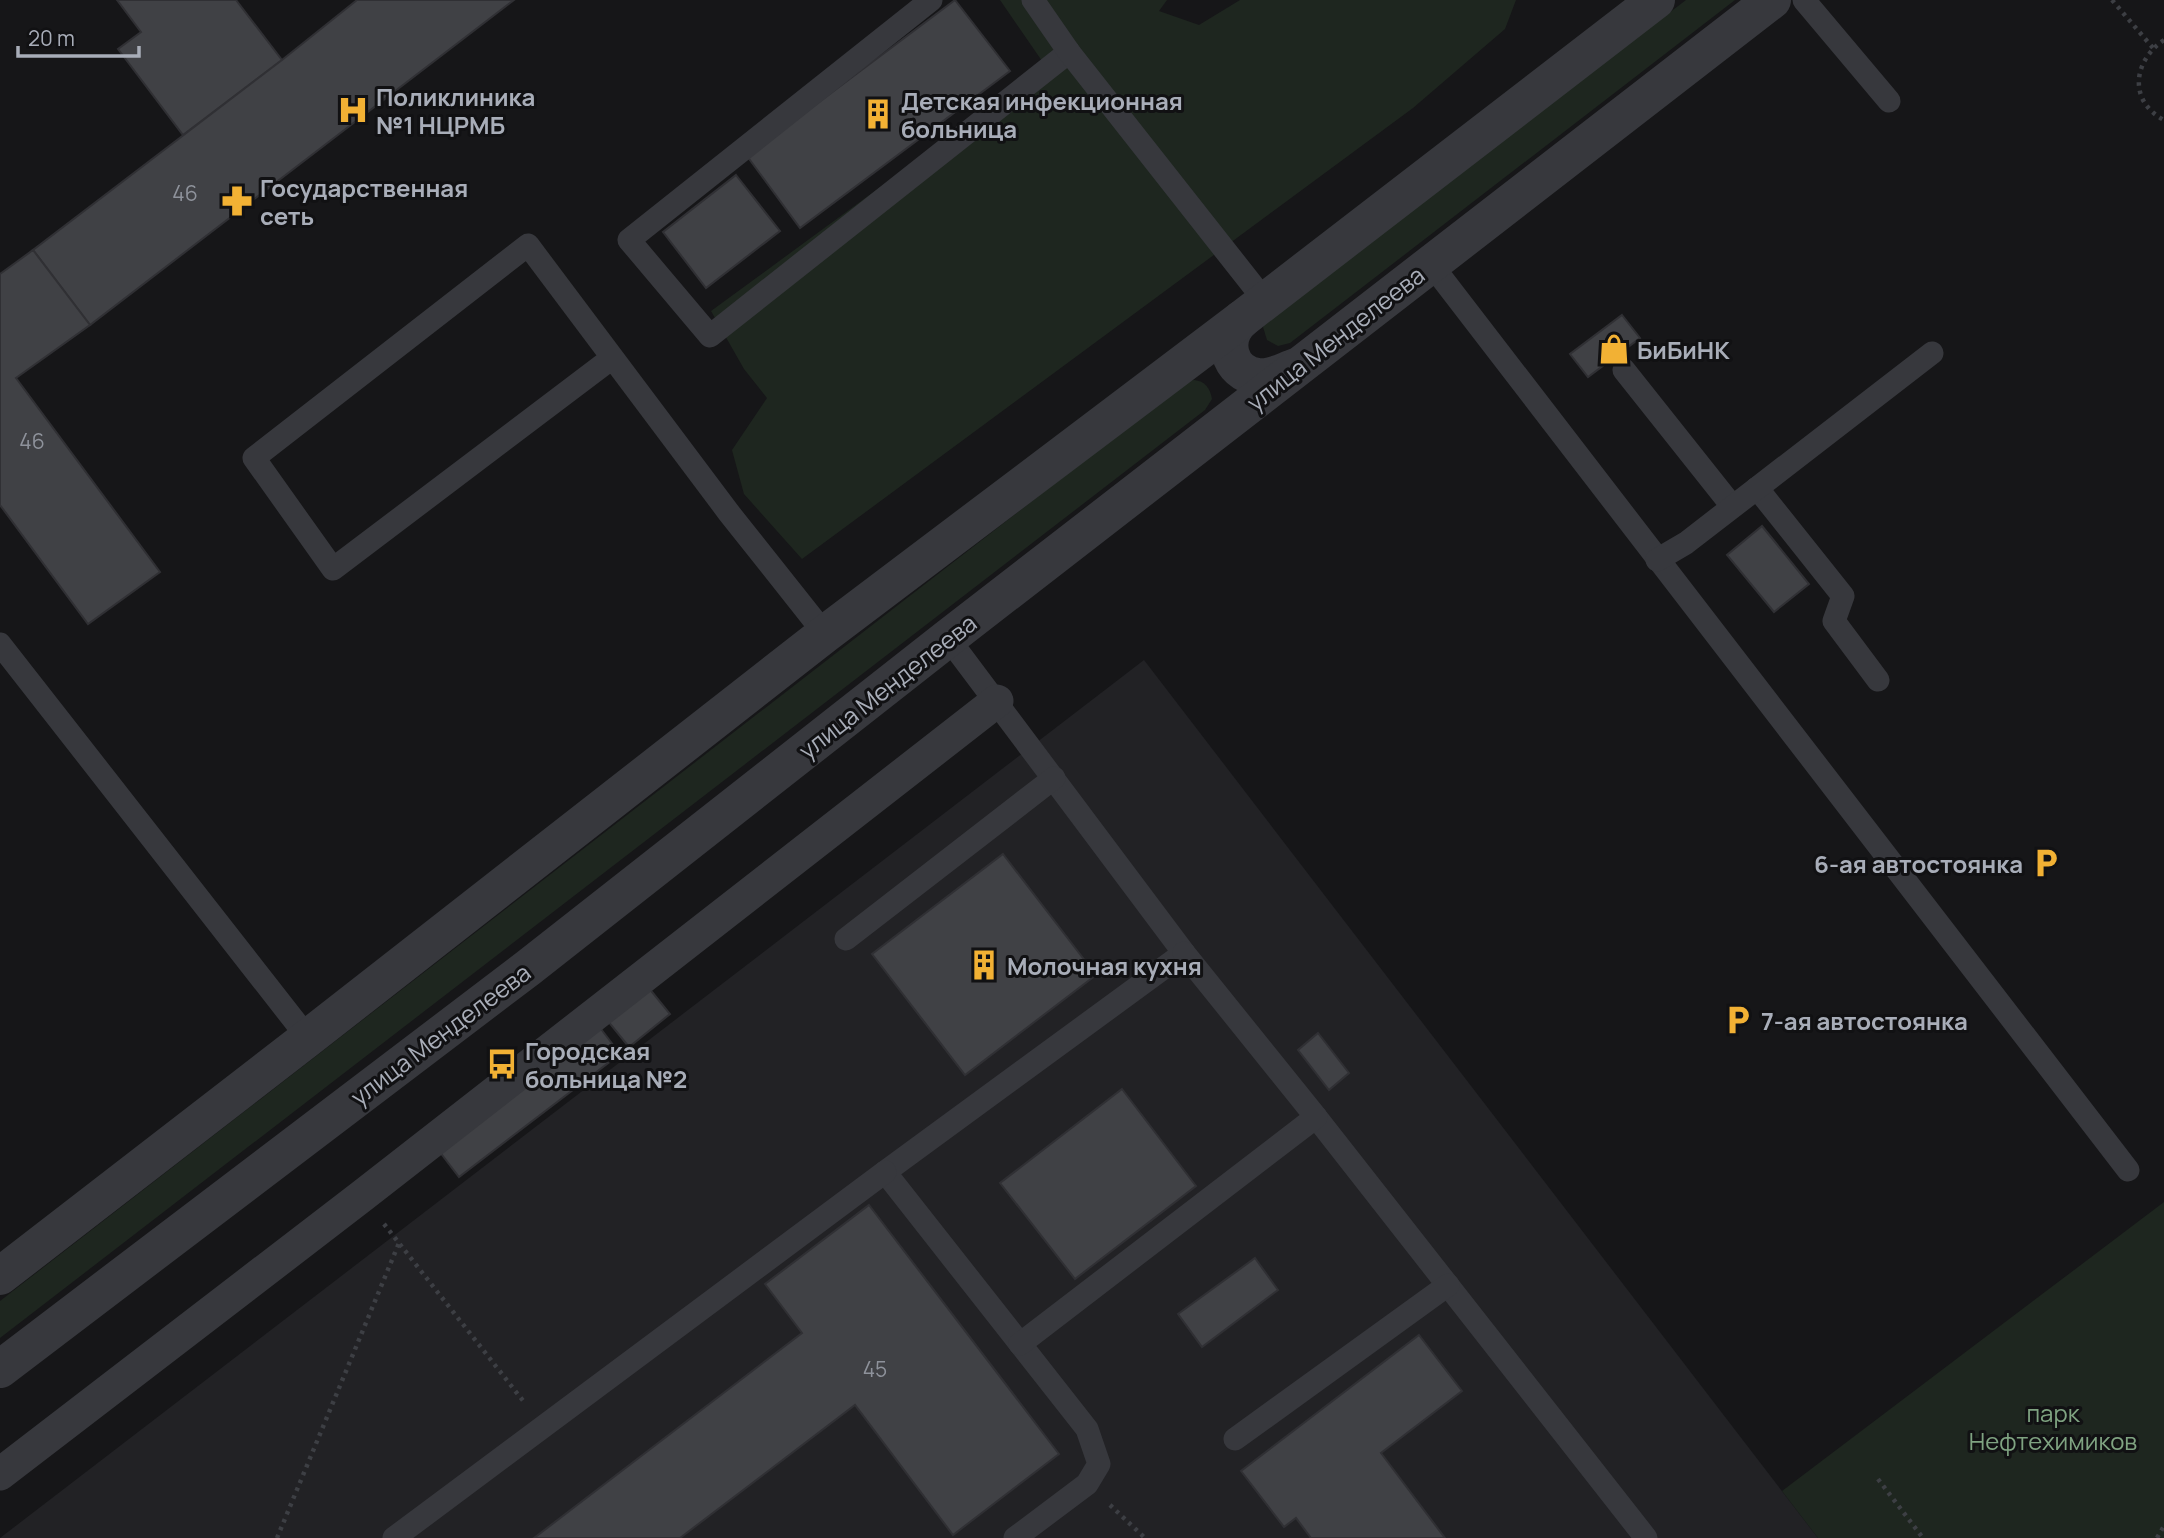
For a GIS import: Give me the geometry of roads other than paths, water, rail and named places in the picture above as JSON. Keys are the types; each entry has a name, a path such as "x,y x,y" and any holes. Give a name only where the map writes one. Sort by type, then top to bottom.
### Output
{"street":[{"path":"0,1276 825,634 1656,0"},
{"name":"улица Менделеева","path":"0,1369 528,968 948,638 1772,0"},
{"path":"1253,310 1233,328 1229,347 1232,359 1240,369 1251,376 1265,377 1299,366"},
{"path":"0,1474 362,1196 997,701"}],"lane":[{"path":"931,0 629,240 710,337 1069,52"},
{"path":"1033,0 1253,310"},
{"path":"1804,0 1889,101"},
{"path":"612,358 333,569 254,458 528,245 729,513 825,634"},
{"path":"1431,264 2127,1170"},
{"path":"1657,559 1686,543 1932,354"},
{"path":"1624,370 1732,506"},
{"path":"1758,488 1843,596 1834,621 1878,680"},
{"path":"948,638 1184,953 1316,1116 1646,1538"},
{"path":"0,644 308,1038"},
{"path":"846,939 1054,778"},
{"path":"394,1538 1184,953"},
{"path":"1020,1344 1316,1116"},
{"path":"885,1172 1087,1429 1099,1464 1087,1484 1015,1538"},
{"path":"1235,1439 1448,1285"}],"place":[{"name":"Поликлиника №1 НЦРМБ","path":"353,110"},
{"name":"Детская инфекционная больница","path":"878,114"},
{"name":"Государственная сеть","path":"237,201"},
{"name":"БиБиНК","path":"1614,349"},
{"name":"6-ая автостоянка","path":"2046,863"},
{"name":"Молочная кухня","path":"984,965"},
{"name":"7-ая автостоянка","path":"1738,1020"},
{"name":"Городская больница №2","path":"502,1064"}],"park label":[{"name":"парк Нефтехимиков","path":"2053,1426"}]}
